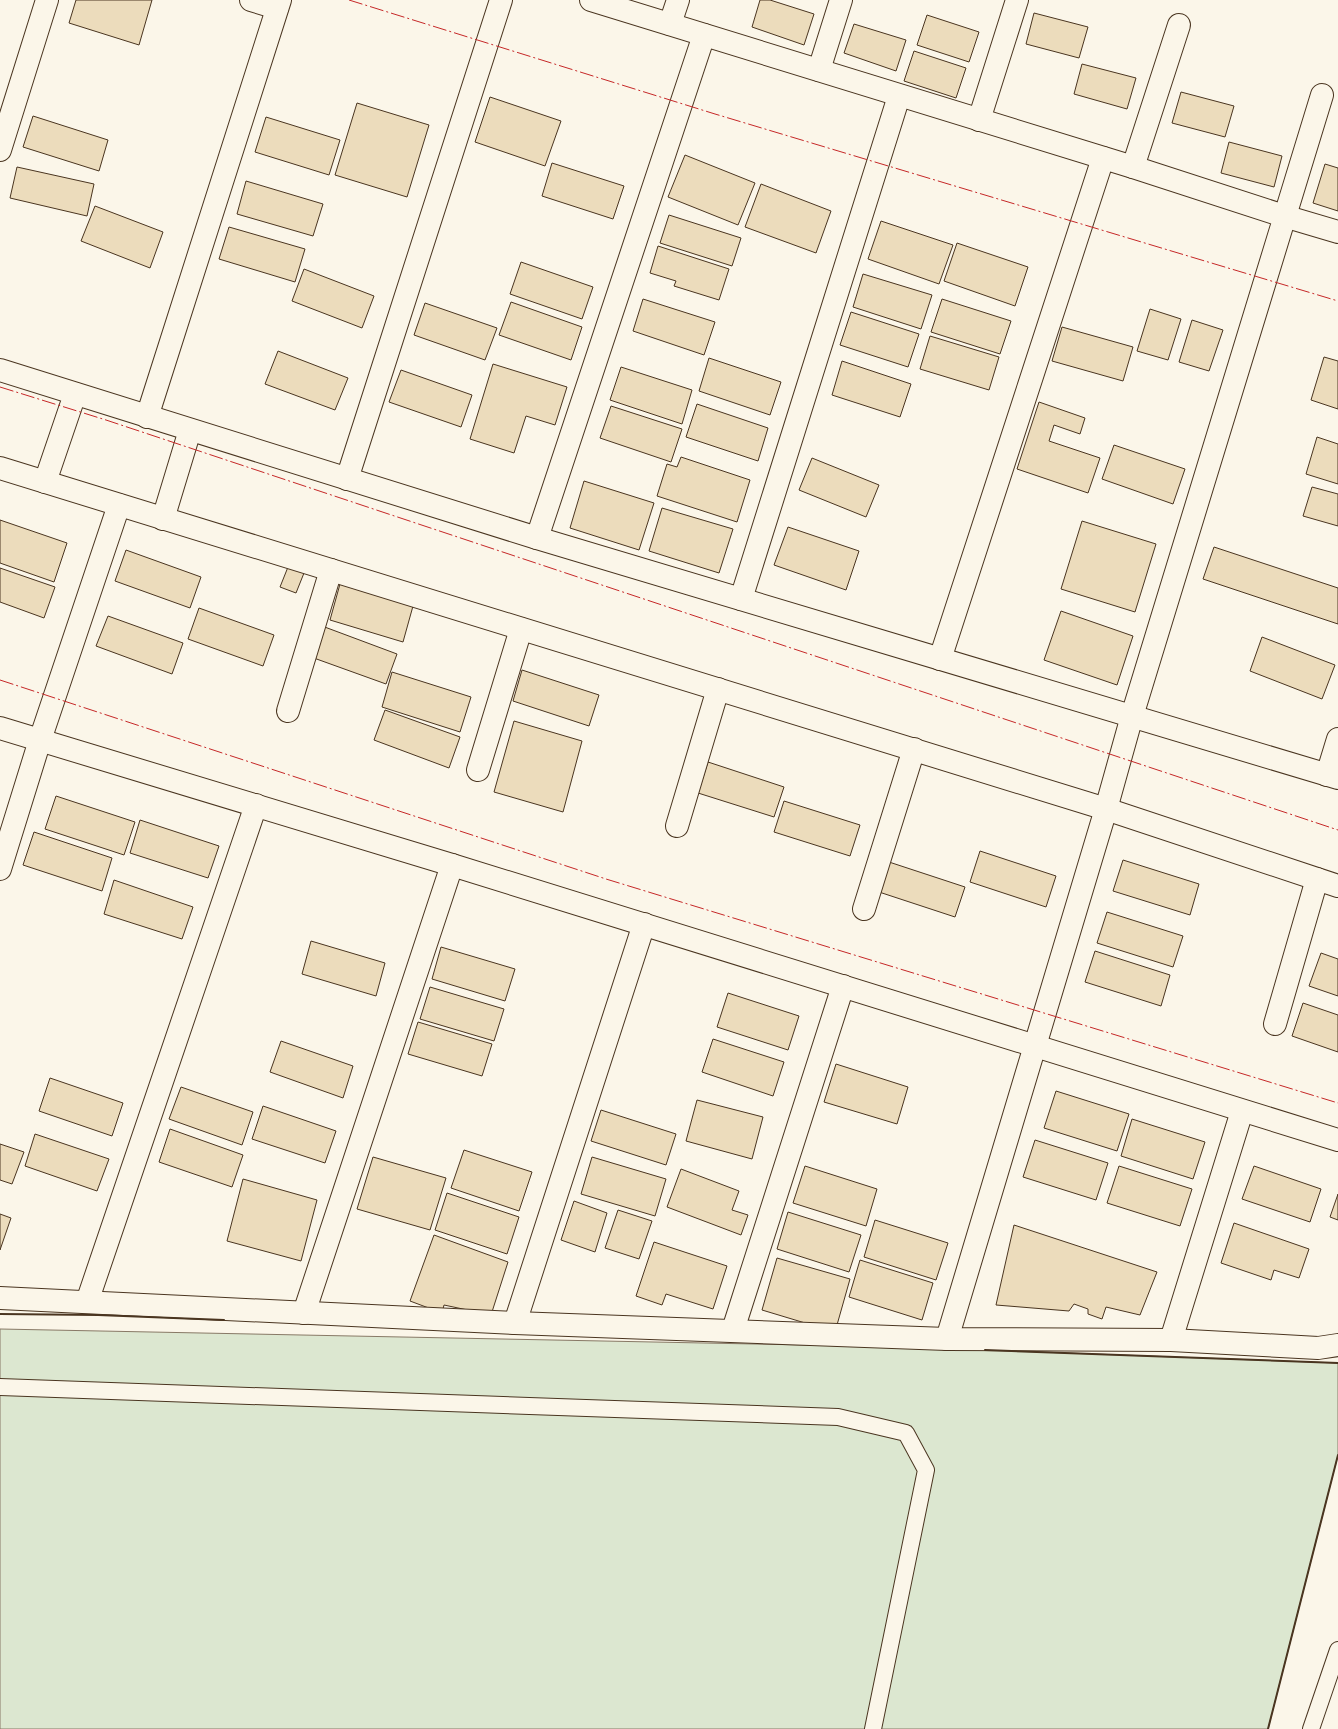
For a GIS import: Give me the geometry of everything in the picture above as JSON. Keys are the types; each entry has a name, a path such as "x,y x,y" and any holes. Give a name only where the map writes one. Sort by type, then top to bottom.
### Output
{"street":[{"path":"0,150 47,0"},
{"path":"147,417 278,4 251,0"},
{"path":"347,479 501,0"},
{"path":"591,0 1133,167 1338,232"},
{"path":"670,24 678,0"},
{"path":"819,70 840,0"},
{"path":"979,120 1017,0"},
{"path":"1133,167 1179,25"},
{"path":"537,538 704,36"},
{"path":"947,1339 1106,809 1132,716 1322,95"},
{"path":"741,599 899,96"},
{"path":"940,659 1103,158"},
{"path":"0,370 537,538 1332,777 1338,739"},
{"path":"45,482 76,394"},
{"path":"163,519 190,430"},
{"path":"0,468 914,749 1106,809 1338,886"},
{"path":"0,869 40,740 118,505"},
{"path":"288,711 331,570"},
{"path":"478,770 521,629"},
{"path":"677,826 718,689"},
{"path":"0,728 644,924 1034,1047 1338,1140"},
{"path":"864,909 914,749"},
{"path":"87,1302 256,805"},
{"path":"304,1313 452,865"},
{"path":"1276,1024 1317,878"},
{"path":"515,1323 644,924"},
{"path":"733,1330 843,986"},
{"path":"1171,1340 1242,1110"},
{"path":"0,1298 515,1323 947,1339 1171,1340 1318,1348 1338,1345"}],"lane":[{"path":"0,1388 838,1417 906,1433 926,1470 873,1729"},
{"path":"1311,1729 1338,1650"}],"green space":[{"path":"0,1329 904,1347 1338,1363 1338,1455 1268,1729 0,1729"}],"building":[{"path":"76,0 152,0 139,45 69,23"},
{"path":"760,0 770,0 814,14 804,45 752,27"},
{"path":"1034,13 1088,27 1079,58 1026,44"},
{"path":"927,15 979,32 969,62 917,45"},
{"path":"854,24 906,40 896,71 844,53"},
{"path":"914,51 966,68 956,98 904,81"},
{"path":"1082,64 1136,78 1127,109 1074,94"},
{"path":"1181,92 1234,106 1225,137 1172,123"},
{"path":"490,97 561,121 545,166 475,142"},
{"path":"357,103 429,125 407,197 335,175"},
{"path":"33,116 108,140 99,171 23,147"},
{"path":"266,117 340,140 329,175 255,152"},
{"path":"1229,142 1282,156 1274,187 1221,173"},
{"path":"685,155 755,183 738,225 668,197"},
{"path":"552,163 624,186 613,219 542,196"},
{"path":"1325,164 1338,168 1338,211 1313,203"},
{"path":"17,167 94,184 87,216 10,198"},
{"path":"246,181 323,204 313,236 237,214"},
{"path":"761,184 831,211 816,253 745,227"},
{"path":"95,206 163,232 150,268 81,241"},
{"path":"669,215 741,238 732,266 660,243"},
{"path":"881,221 953,245 939,284 868,259"},
{"path":"229,227 305,249 295,282 219,259"},
{"path":"957,243 1028,267 1015,306 944,281"},
{"path":"658,246 729,269 719,300 674,286 676,281 650,273"},
{"path":"521,262 593,287 582,319 510,294"},
{"path":"304,269 374,296 362,328 292,301"},
{"path":"863,274 932,295 921,329 853,307"},
{"path":"643,299 715,322 704,355 633,331"},
{"path":"942,299 1011,321 1000,354 931,332"},
{"path":"511,302 582,327 571,360 499,335"},
{"path":"425,303 497,328 485,360 414,335"},
{"path":"1150,309 1181,319 1168,360 1137,351"},
{"path":"851,312 919,334 908,367 840,345"},
{"path":"1192,320 1223,330 1209,371 1179,362"},
{"path":"1062,327 1133,347 1123,381 1052,361"},
{"path":"930,336 999,357 989,390 920,369"},
{"path":"278,351 348,378 335,410 265,384"},
{"path":"1324,357 1338,361 1338,409 1311,400"},
{"path":"709,358 781,382 770,415 699,391"},
{"path":"842,361 911,384 900,417 832,395"},
{"path":"493,364 567,387 555,425 526,416 514,453 470,439"},
{"path":"621,367 692,390 682,424 610,400"},
{"path":"401,370 472,395 461,427 389,402"},
{"path":"1039,402 1085,418 1080,434 1054,425 1049,441 1100,458 1088,493 1017,469"},
{"path":"697,404 768,428 758,461 686,437"},
{"path":"611,406 682,429 671,462 600,438"},
{"path":"1317,437 1338,444 1338,484 1306,474"},
{"path":"1114,445 1185,469 1173,504 1102,479"},
{"path":"681,457 750,480 737,522 657,496 667,464 677,467"},
{"path":"812,458 879,485 866,517 799,490"},
{"path":"584,481 654,503 639,550 570,528"},
{"path":"1312,487 1338,494 1338,526 1303,516"},
{"path":"662,508 733,529 719,573 649,551"},
{"path":"0,520 67,543 54,582 0,563"},
{"path":"1082,521 1156,544 1135,612 1061,589"},
{"path":"788,527 859,551 846,590 774,565"},
{"path":"1214,547 1338,588 1338,624 1203,579"},
{"path":"126,550 201,577 190,608 115,581"},
{"path":"288,567 304,573 296,593 280,587"},
{"path":"0,568 55,587 44,618 0,602"},
{"path":"340,584 413,606 403,642 330,620"},
{"path":"199,608 274,635 263,666 188,639"},
{"path":"1061,611 1133,636 1117,685 1044,660"},
{"path":"108,616 183,643 172,674 96,646"},
{"path":"322,626 397,654 386,684 311,657"},
{"path":"1262,637 1335,665 1322,699 1250,671"},
{"path":"522,670 599,695 589,726 513,701"},
{"path":"392,672 471,697 460,732 382,707"},
{"path":"385,710 460,737 449,768 374,740"},
{"path":"514,721 582,741 563,812 494,792"},
{"path":"708,762 784,787 774,817 698,793"},
{"path":"56,796 135,822 124,855 45,829"},
{"path":"784,801 860,825 850,856 774,832"},
{"path":"140,820 219,846 208,878 130,853"},
{"path":"34,832 112,858 102,891 23,865"},
{"path":"980,851 1056,876 1046,907 970,882"},
{"path":"1123,860 1199,884 1190,915 1113,891"},
{"path":"889,862 965,887 955,917 879,892"},
{"path":"114,880 193,907 182,939 104,914"},
{"path":"1107,912 1183,936 1173,967 1097,943"},
{"path":"311,941 385,963 376,996 302,974"},
{"path":"441,947 515,969 505,1001 432,979"},
{"path":"1095,951 1170,975 1161,1006 1085,982"},
{"path":"1321,953 1338,959 1338,996 1309,986"},
{"path":"430,987 504,1009 494,1041 420,1019"},
{"path":"728,993 799,1016 788,1050 717,1027"},
{"path":"1303,1003 1338,1015 1338,1052 1292,1036"},
{"path":"418,1022 492,1044 482,1076 408,1054"},
{"path":"713,1039 784,1062 773,1096 702,1072"},
{"path":"281,1041 353,1066 343,1098 270,1072"},
{"path":"836,1064 908,1087 897,1124 824,1102"},
{"path":"50,1078 123,1103 112,1136 39,1111"},
{"path":"181,1087 253,1112 242,1145 169,1119"},
{"path":"1056,1091 1129,1114 1117,1151 1044,1128"},
{"path":"697,1100 763,1117 752,1159 686,1141"},
{"path":"263,1106 336,1131 325,1163 252,1139"},
{"path":"601,1110 676,1134 666,1165 591,1141"},
{"path":"1132,1119 1205,1142 1193,1179 1121,1156"},
{"path":"170,1129 243,1155 232,1187 159,1162"},
{"path":"35,1134 109,1159 97,1191 25,1166"},
{"path":"1035,1140 1108,1163 1096,1200 1023,1177"},
{"path":"0,1144 24,1152 12,1184 0,1180"},
{"path":"464,1150 532,1172 519,1211 451,1188"},
{"path":"373,1157 446,1178 430,1230 357,1209"},
{"path":"592,1157 666,1179 655,1216 581,1194"},
{"path":"805,1166 877,1189 866,1226 793,1203"},
{"path":"1119,1166 1192,1189 1180,1226 1107,1203"},
{"path":"1254,1166 1321,1189 1310,1222 1242,1199"},
{"path":"681,1169 739,1191 732,1210 748,1215 741,1235 667,1207"},
{"path":"243,1179 317,1200 301,1261 227,1241"},
{"path":"447,1193 519,1217 507,1254 435,1230"},
{"path":"1338,1194 1338,1220 1330,1217"},
{"path":"574,1201 607,1213 595,1252 561,1240"},
{"path":"618,1210 652,1221 639,1259 605,1248"},
{"path":"788,1212 861,1235 849,1272 777,1249"},
{"path":"0,1214 11,1218 0,1250"},
{"path":"875,1220 948,1243 936,1280 864,1257"},
{"path":"1234,1223 1309,1249 1299,1278 1274,1270 1271,1280 1221,1263"},
{"path":"1014,1225 1157,1272 1140,1315 1106,1307 1102,1319 1088,1314 1088,1309 1074,1304 1069,1311 996,1305"},
{"path":"434,1235 508,1262 491,1315 444,1305 442,1313 410,1301"},
{"path":"654,1242 727,1266 713,1309 666,1294 662,1305 636,1296"},
{"path":"777,1258 850,1279 835,1332 762,1310"},
{"path":"860,1260 933,1283 922,1320 849,1297"}],"wall":[{"path":"0,1314 98,1315 224,1320"},
{"path":"985,1350 1338,1363"},
{"path":"1268,1729 1338,1455"}],"power":[{"path":"349,0 715,114 1338,301"},
{"path":"0,387 106,420 1338,830"},
{"path":"0,680 606,879 1338,1103"}]}
